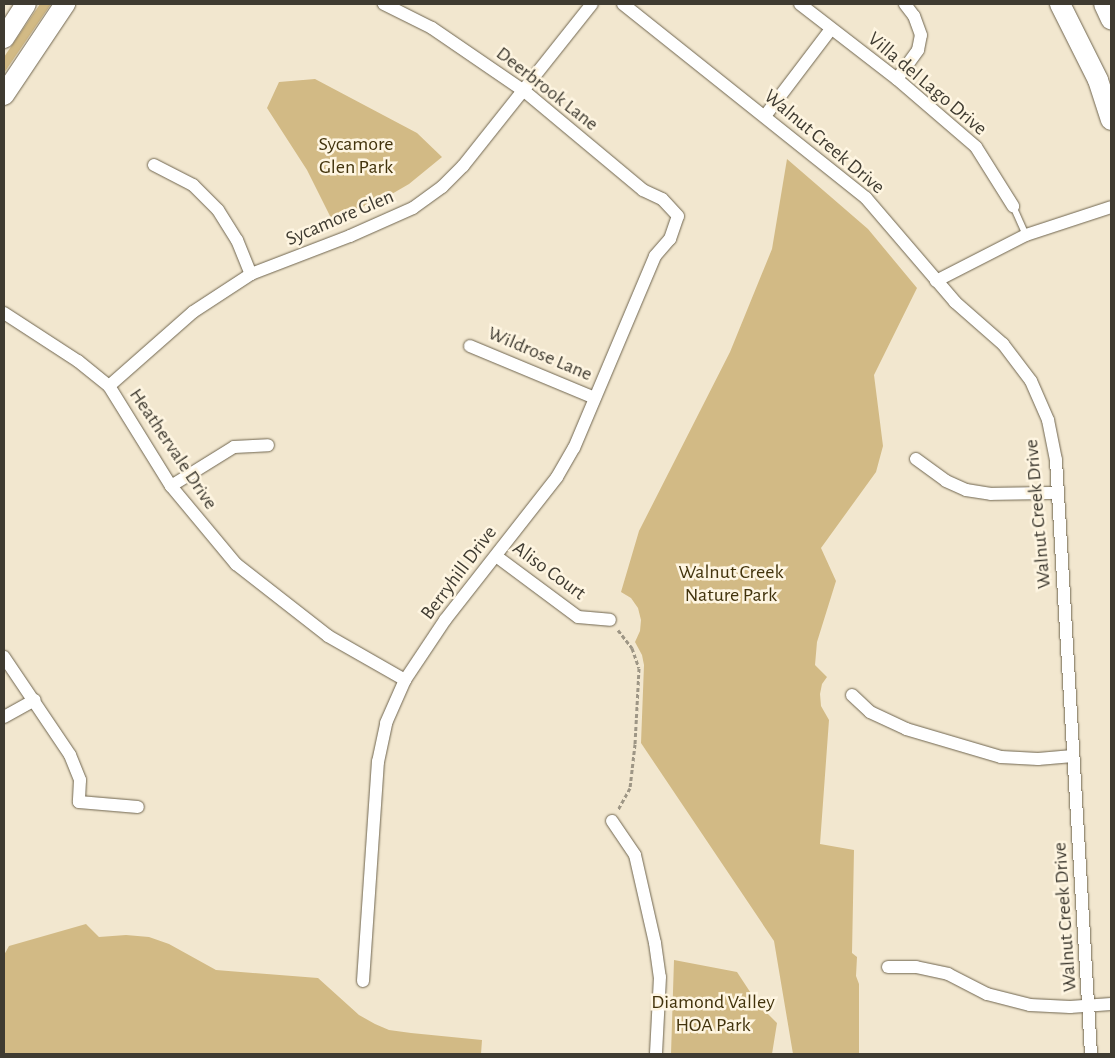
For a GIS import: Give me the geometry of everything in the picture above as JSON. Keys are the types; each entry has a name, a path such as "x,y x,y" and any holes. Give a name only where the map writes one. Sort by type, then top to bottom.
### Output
{"main road":[{"path":"4,38 26,4"},
{"path":"4,94 65,4"},
{"path":"1060,4 1098,80 1111,120"},
{"path":"1104,4 1111,19"}],"street":[{"name":"Deerbrook Lane","path":"384,4 432,28 524,91 643,190 662,199 678,216"},
{"name":"Sycamore Glen","path":"109,386 193,312 251,274 350,236 413,208 442,187 463,166 592,4"},
{"name":"Walnut Creek Drive","path":"623,4 866,198 954,302 1003,344 1031,380 1048,420 1056,460 1090,1006 1091,1054"},
{"name":"Villa del Lago Drive","path":"800,4 896,79 976,147 1013,206"},
{"path":"896,79 918,50 921,35 914,16 905,4"},
{"path":"765,116 831,29"},
{"path":"154,165 193,185 218,210 237,240 251,274"},
{"path":"936,281 1026,235 1111,207"},
{"name":"Berryhill Drive","path":"363,981 378,762 386,723 406,680 445,620 557,477 574,448 655,256 670,239 678,216"},
{"name":"Heathervale Drive","path":"4,313 78,361 109,386 171,486 236,564 268,591 328,636 406,680"},
{"name":"Wildrose Lane","path":"470,346 595,398"},
{"path":"171,486 234,447 268,445"},
{"path":"916,458 946,481 966,490 991,494 1058,493"},
{"name":"Aliso Court","path":"496,556 578,617 610,620"},
{"path":"4,657 35,700 70,755 80,780 79,802 138,807"},
{"path":"852,695 870,712 906,729 1001,758 1038,759 1073,756"},
{"path":"4,717 35,700"},
{"path":"612,821 635,855 655,943 660,977 656,1054"},
{"path":"888,967 916,967 948,974 987,994 1030,1005 1090,1006 1111,1004"}],"lane":[{"name":"Villa del Lago Drive","path":"1013,206 1026,235"}],"path":[{"path":"610,620 632,648 639,668 635,744 630,788 612,821"}],"green space":[{"path":"40,4 51,4 4,73 4,57"},
{"name":"Sycamore Glen Park","path":"315,79 417,133 442,157 409,184 390,195 332,220 307,170 267,108 279,82"},
{"name":"Walnut Creek Nature Park","path":"787,159 868,229 917,288 874,375 883,446 876,472 821,548 836,581 817,642 815,665 827,677 822,684 820,694 821,706 829,720 820,844 854,850 852,953 857,957 856,976 859,984 859,1054 793,1054 774,941 641,743 644,665 642,655 635,642 640,631 641,620 638,608 631,598 621,592 639,531 730,352 772,249"},
{"path":"86,924 99,937 126,935 149,937 169,944 216,970 318,978 359,1015 375,1024 389,1030 482,1040 481,1054 4,1054 4,955 9,946"},
{"name":"Diamond Valley HOA Park","path":"674,960 737,972 758,1004 777,1023 772,1054 671,1054"}]}
